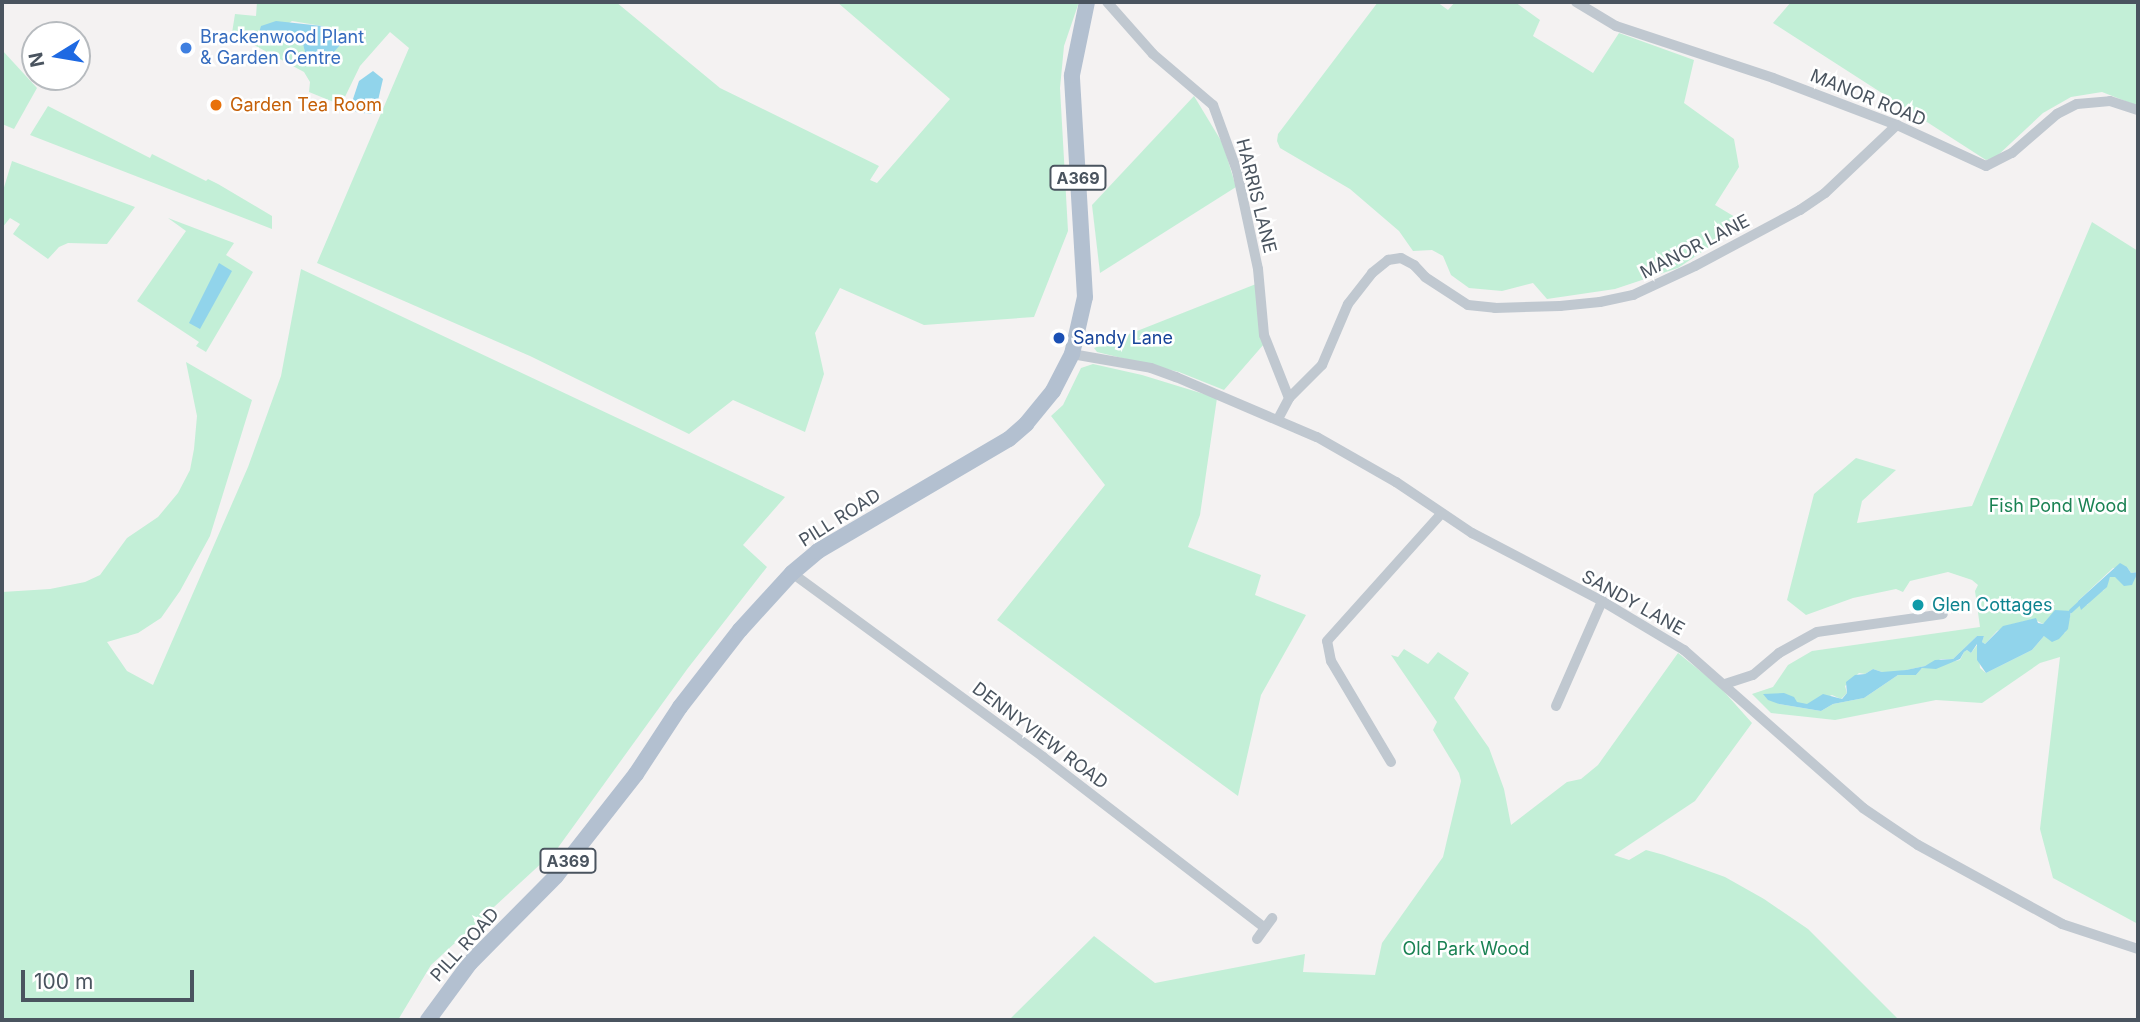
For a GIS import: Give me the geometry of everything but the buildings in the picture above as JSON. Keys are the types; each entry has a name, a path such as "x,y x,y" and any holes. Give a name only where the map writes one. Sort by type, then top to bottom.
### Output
{"main road":[{"name":"PILL ROAD","path":"428,1020 470,963 556,876 636,774 680,707 740,630 792,573 818,551 1009,439 1043,404 1072,354 1085,286 1072,75 1087,2"}],"street":[{"name":"HARRIS LANE","path":"1107,2 1153,54 1213,105 1237,171 1258,269 1264,335 1289,398"},
{"name":"MANOR ROAD","path":"1576,2 1616,26 1773,78 1897,125 1986,166 2012,153 2038,129 2077,104 2109,101 2138,110"},
{"name":"MANOR LANE","path":"1278,419 1289,398 1322,365 1348,304 1371,273 1388,260 1401,258 1414,265 1425,277 1468,304 1495,308 1560,306 1633,295 1695,266 1800,210 1825,193 1897,125"},
{"name":"SANDY LANE","path":"1072,354 1151,369 1317,437 1396,482 1441,514 1549,575 1602,601 1684,650 1863,808 1918,845 2062,924 2138,949"},
{"path":"1391,762 1331,661 1327,641 1441,514"},
{"name":"DENNYVIEW ROAD","path":"792,573 1043,757 1265,928"},
{"path":"1556,705 1602,601"},
{"path":"1725,684 1754,675 1779,653 1817,632 1943,614"},
{"path":"1257,939 1272,918"}],"green space":[{"path":"257,2 616,2 720,88 879,166 870,180 877,183 950,99 837,2 1079,2 1064,46 1060,88 1068,231 1034,317 924,325 840,288 815,333 824,374 805,432 733,400 689,434 530,356 317,263 409,48 390,32 360,66 341,105 309,92 310,82 304,72 232,33 235,14 256,16","holes":["292,21 322,26 339,36 341,44 330,55 321,58 312,57 305,51 302,40 263,42"]},
{"path":"1378,2 1437,2 1448,10 1455,2 1515,2 1540,20 1533,36 1593,73 1619,33 1694,60 1684,103 1734,139 1739,167 1715,205 1745,223 1678,268 1615,289 1547,299 1533,283 1502,291 1469,288 1451,275 1443,256 1432,250 1413,251 1399,231 1350,189 1280,148 1277,141 1278,134"},
{"path":"1791,2 2138,2 2138,106 2102,92 2071,97 2043,113 1996,157 1986,160 1773,23"},
{"path":"2,50 21,71 21,91 35,91 14,129 2,124"},
{"path":"1194,96 1223,144 1236,187 1100,273 1092,205"},
{"path":"48,106 150,158 152,154 206,181 208,179 218,184 272,216 272,229 30,135"},
{"path":"12,161 135,207 107,244 68,243 59,247 48,259 13,234 20,224 10,218 2,228 2,194"},
{"path":"168,218 234,243 226,255 253,272 206,352 196,346 199,342 137,301 186,231"},
{"name":"Fish Pond Wood","path":"2092,222 2138,251 2138,572 2131,573 2127,567 2113,568 2078,601 2087,605 2095,595 2104,590 2110,577 2138,577 2138,924 2053,878 2040,829 2060,657 2040,663 1982,703 1936,700 1835,720 1771,713 1752,694 1773,687 1788,665 1812,651 1980,627 1975,591 1978,585 1972,580 1948,572 1910,581 1903,592 1896,589 1853,598 1806,615 1787,600 1814,494 1856,458 1896,470 1862,501 1857,523 1972,506","holes":["2061,612 2071,613 2065,633 2044,636 2032,650 1986,673 1980,668 1978,644 1971,653 1967,650 1964,652 1960,660 1922,668 1916,675 1898,675 1864,698 1833,704 1821,711 1779,704 1774,700 1807,705 1832,695 1841,699 1847,693 1845,686 1859,673 1865,674 1873,669 1897,672 1925,666 1941,659 1953,659 1977,636 1984,636 1982,642 1985,644 1997,631 2009,625 2034,619 2043,624"]},
{"path":"301,269 785,497 743,545 767,567 688,668 557,849 431,965 398,1020 2,1020 2,592 50,589 85,582 100,575 127,538 158,517 178,493 190,470 197,416 186,362 252,400 210,536 180,591 161,618 138,633 107,642 127,671 153,685 248,467 281,376"},
{"path":"1256,284 1264,344 1224,390 1179,372 1097,352 1094,348"},
{"path":"1093,364 1142,375 1217,398 1200,515 1188,547 1261,575 1255,595 1306,615 1261,695 1238,796 997,620 1105,485 1051,416 1063,405 1081,368"},
{"name":"Old Park Wood","path":"1404,649 1428,664 1438,652 1469,673 1454,698 1489,748 1504,789 1511,825 1567,782 1581,779 1598,765 1678,653 1719,686 1752,723 1695,801 1614,855 1629,860 1646,850 1664,855 1725,877 1764,899 1808,929 1899,1020 1009,1020 1094,936 1155,983 1305,954 1303,972 1375,975 1382,943 1443,857 1461,781 1433,730 1437,722 1391,655 1398,657"}],"water":[{"path":"276,21 322,26 337,33 341,44 333,53 321,58 305,52 302,40 263,42 257,39 261,26"},
{"path":"373,71 383,79 376,109 371,114 356,112 351,105 359,81"},
{"path":"219,263 232,271 200,329 189,323"},
{"path":"2120,563 2131,573 2138,572 2132,585 2124,586 2115,577 2110,577 2107,587 2081,610 2078,601"},
{"path":"2055,610 2071,611 2068,629 2059,639 2052,642 2044,636 2032,650 1986,673 1977,660 1977,644 1971,653 1967,650 1960,659 1936,669 1922,668 1916,675 1898,675 1864,698 1833,704 1821,711 1779,704 1768,700 1763,694 1784,693 1794,697 1797,702 1807,704 1823,694 1842,699 1847,693 1846,682 1855,675 1865,674 1873,669 1882,672 1906,670 1925,666 1935,660 1953,659 1977,636 1984,636 1982,642 1985,644 2003,626 2036,618 2038,623 2043,624"}],"waterway":[{"path":"2071,611 2080,603"}],"place":[{"name":"Brackenwood Plant & Garden Centre","path":"186,48"},
{"name":"Garden Tea Room","path":"216,105"},
{"name":"Sandy Lane","path":"1059,338"},
{"name":"Glen Cottages","path":"1918,605"}]}
